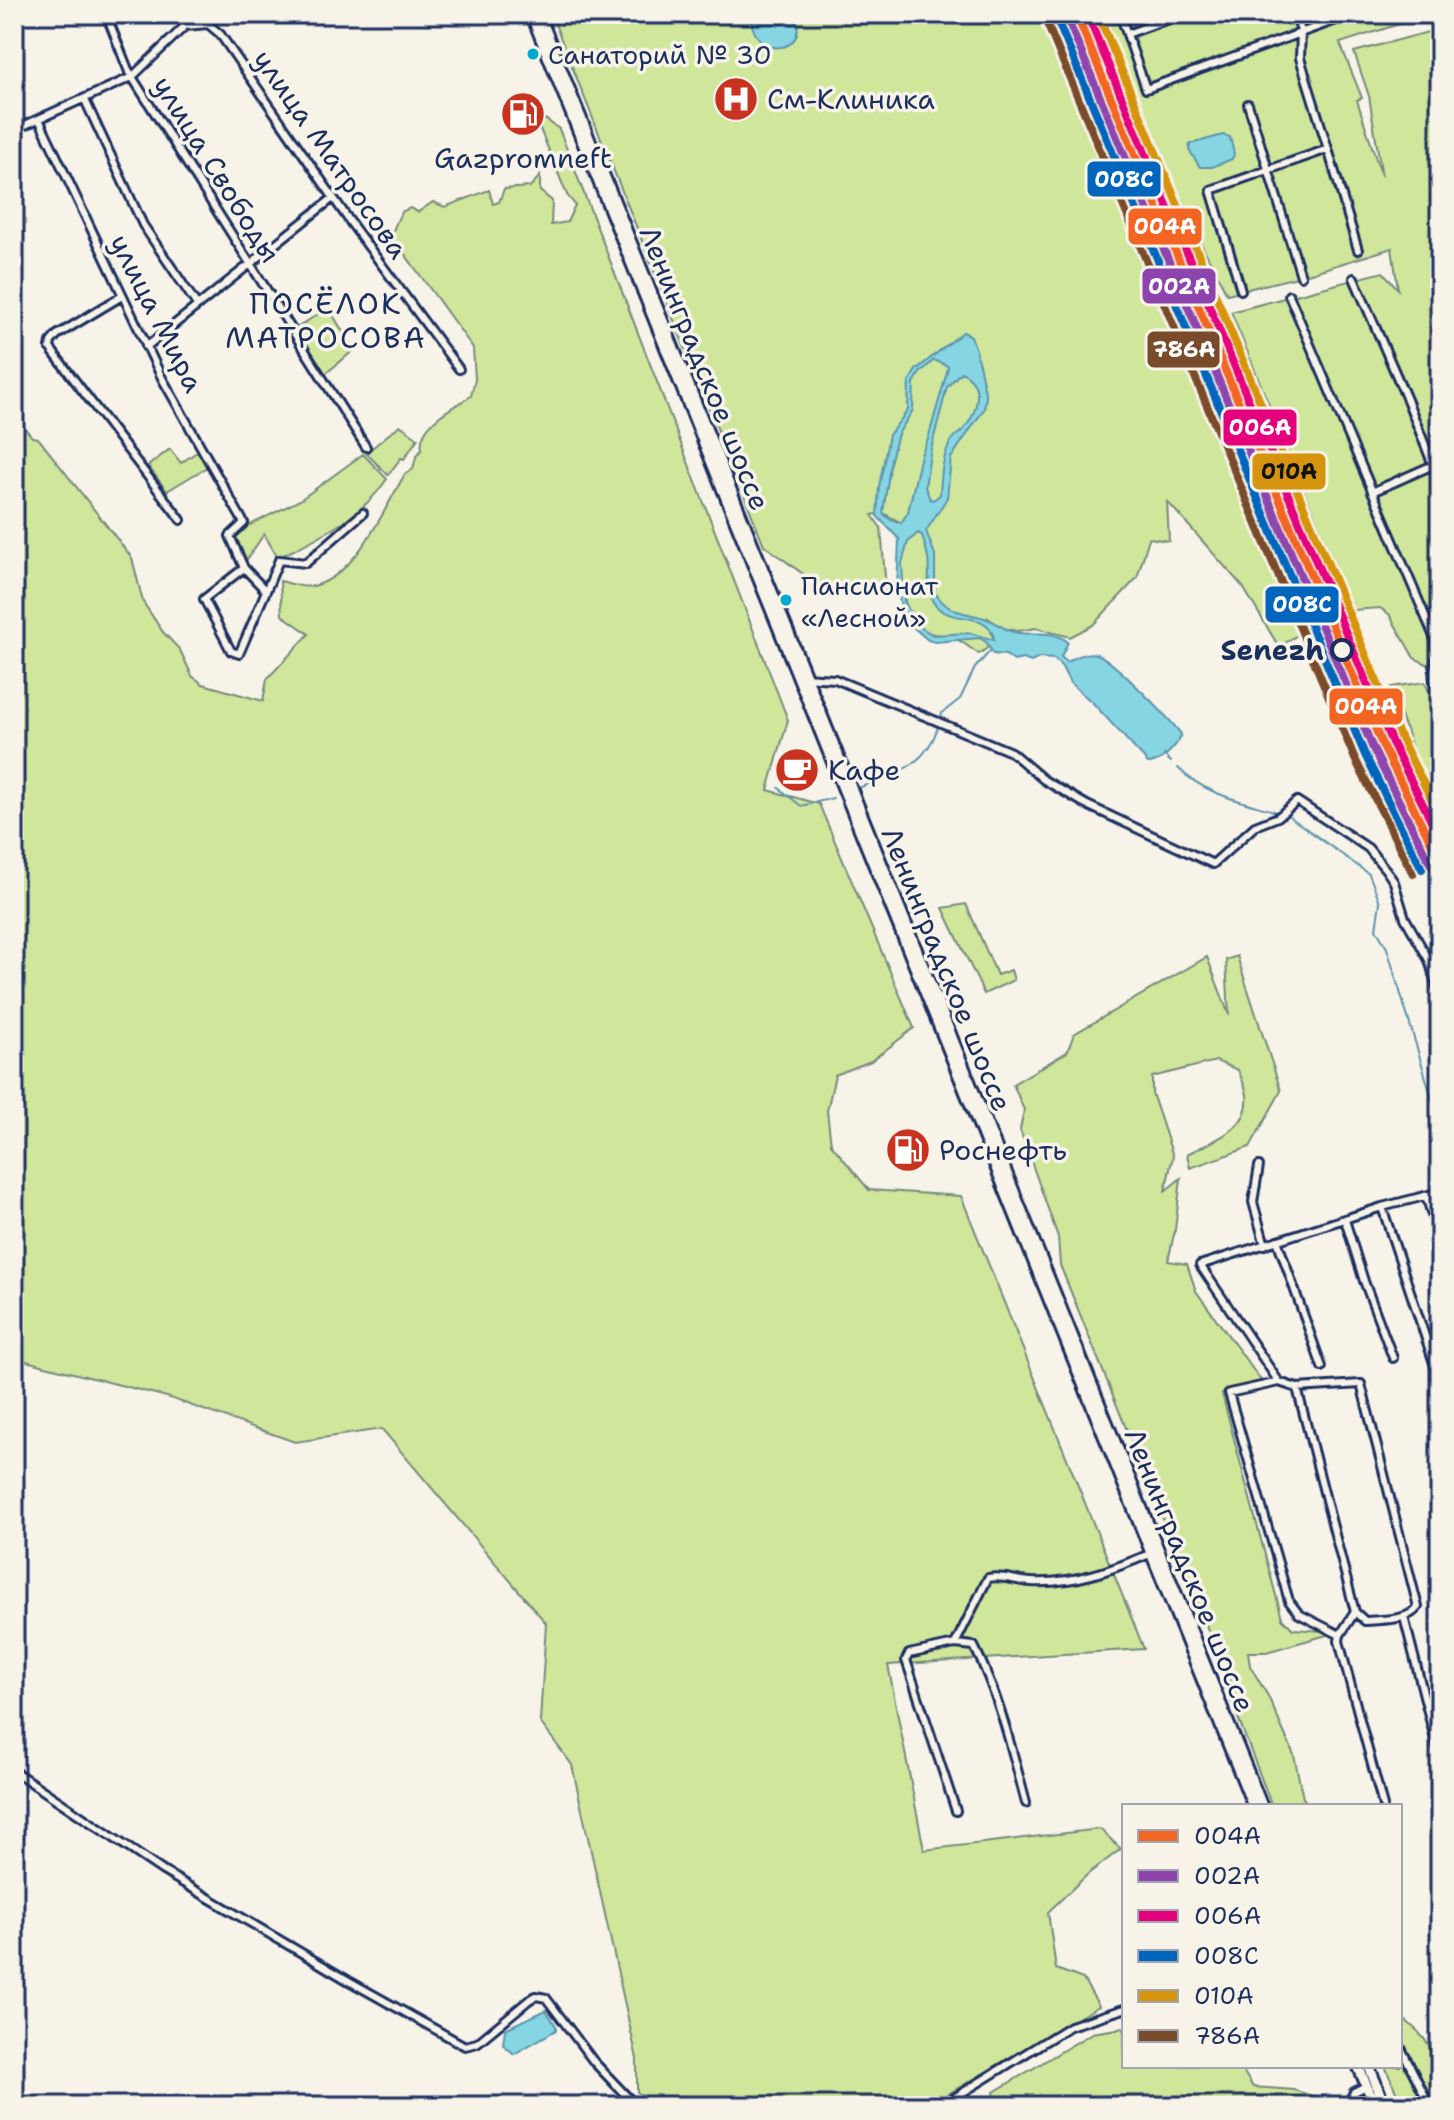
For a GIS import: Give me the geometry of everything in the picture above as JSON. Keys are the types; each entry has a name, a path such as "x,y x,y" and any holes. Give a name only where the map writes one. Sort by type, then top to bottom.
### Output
{"highway":[{"name":"Ленинградское шоссе","path":"531,14 1261,1804"},
{"name":"Ленинградское шоссе","path":"539,14 1252,1804"},
{"path":"1359,2068 1375,2106"},
{"path":"1370,2068 1385,2106"}],"street":[{"name":"улица Свободы","path":"106,14 132,77 366,447"},
{"path":"14,130 132,77 185,26 185,14"},
{"path":"1120,14 1146,89 1339,19"},
{"path":"1127,34 1182,14"},
{"path":"1295,14 1301,32 1300,58 1358,250"},
{"path":"1431,14 1440,24"},
{"name":"улица Матросова","path":"185,26 208,24 220,34 333,198 459,369"},
{"path":"85,100 143,225 197,305"},
{"path":"1248,104 1301,276"},
{"name":"улица Мира","path":"39,119 146,347 244,523 230,536 244,568"},
{"path":"1241,290 1211,190 1328,149"},
{"path":"146,347 333,198"},
{"path":"1354,278 1436,464 1440,483"},
{"path":"1289,295 1440,652 1432,677 1440,702"},
{"path":"122,296 57,335 50,348 181,520"},
{"path":"1372,492 1436,464"},
{"path":"266,591 244,568 204,599 231,651 239,654 266,591 279,560 306,563 363,513"},
{"path":"802,677 835,679 1011,752 1044,780 1087,805 1213,864 1255,826 1278,817 1297,801 1368,848 1386,870 1394,882 1405,918 1429,960 1440,997"},
{"path":"1259,1166 1253,1202 1265,1245"},
{"path":"1279,1382 1200,1265 1382,1207 1440,1192"},
{"path":"1426,1196 1440,1240"},
{"path":"1382,1207 1436,1369"},
{"path":"1345,1220 1393,1358"},
{"path":"1277,1240 1322,1367"},
{"path":"1297,1388 1355,1612 1365,1621 1404,1617 1413,1614 1418,1607 1361,1384 1297,1388 1279,1382 1229,1393 1289,1601 1299,1614 1340,1635"},
{"path":"955,1644 988,1578 998,1576 1031,1582 1086,1578 1152,1553"},
{"path":"1355,1612 1339,1641 1382,1804"},
{"path":"1404,1617 1440,1759"},
{"path":"956,1811 906,1660 909,1654 955,1644 974,1646 983,1664 1009,1737 1026,1803"},
{"path":"14,1771 163,1871 465,2046 477,2043 529,2000 536,1996 546,1998 594,2062 636,2106"},
{"path":"941,2106 1070,2026 1122,2010"},
{"path":"1402,2050 1430,2106"},
{"path":"1347,2106 1354,2092 1366,2086"}],"green space":[{"path":"551,14 1061,14 1217,399 1222,424 1306,629 1279,647 1243,587 1167,501 1169,541 1149,538 1137,578 1093,625 1070,637 1036,628 1018,631 1002,628 988,618 994,643 979,654 955,638 923,630 914,621 907,609 902,581 902,523 883,513 872,515 881,528 886,589 818,585 764,545"},
{"path":"1106,14 1420,14 1421,17 1340,43 1362,98 1357,100 1382,177 1369,96 1354,52 1432,31 1435,14 1440,14 1440,638 1436,641 1438,651 1429,665 1414,658 1389,614 1380,608 1353,610 1231,312 1383,272 1398,289 1392,248 1301,276 1227,294 1178,199 1132,91"},
{"path":"545,119 559,129 788,720 768,790 819,804 914,1028 871,1061 835,1075 827,1111 831,1144 869,1190 961,1196 1144,1649 888,1665 924,1850 1100,1829 1121,1849 1088,1874 1048,1912 1056,1969 1083,1979 1099,2006 927,2106 659,2106 637,2092 637,2059 572,1765 540,1722 546,1623 382,1429 295,1442 167,1397 14,1358 14,414 32,437 38,438 132,558 143,602 163,632 180,650 192,676 203,684 263,701 267,679 309,634 282,615 280,581 298,586 317,585 345,567 379,521 405,474 413,469 425,432 438,417 471,396 475,379 473,348 391,235 401,212 410,208 418,212 433,202 445,207 489,190 493,204 499,202 504,189 530,187 540,176 540,191 552,201 551,225 567,222 575,205 567,195 538,124"},
{"path":"326,309 330,310 354,350 324,375 295,329"},
{"path":"400,425 418,438 388,475 366,453"},
{"path":"170,449 181,463 198,451 207,467 167,491 148,466"},
{"path":"363,454 387,479 365,505 324,534 278,558 264,534 246,561 234,535 300,500"},
{"path":"1425,682 1440,720 1440,816 1421,773 1391,687"},
{"path":"966,904 997,975 1011,970 1014,980 984,994 943,908"},
{"path":"1237,956 1281,1091 1250,1147 1190,1168 1187,1154 1228,1133 1243,1117 1247,1107 1245,1086 1238,1070 1216,1061 1152,1077 1152,1093 1173,1156 1165,1191 1181,1178 1168,1261 1187,1264 1196,1291 1262,1382 1222,1394 1282,1618 1293,1629 1323,1631 1327,1635 1266,1652 1248,1652 1250,1666 1268,1696 1294,1755 1303,1798 1308,1804 1271,1804 1230,1697 1229,1665 1212,1640 1060,1265 1058,1237 1020,1130 1024,1110 1013,1084 1067,1052 1074,1034 1207,957 1229,1015 1226,960"},
{"path":"1402,2018 1424,2039 1437,2060 1440,2106 1402,2106 1386,2068 1402,2068"},
{"path":"1122,2028 1122,2068 1241,2068 1253,2087 1294,2090 1322,2099 1313,2106 995,2106 994,2092 1092,2033"}],"water":[{"path":"751,14 795,14 798,28 795,39 788,45 769,46 753,29"},
{"path":"1223,135 1230,137 1234,154 1232,159 1212,167 1200,167 1189,150 1190,144"},
{"path":"963,332 971,336 976,350 986,397 984,409 951,458 947,498 926,531 935,555 935,592 940,600 952,609 990,620 1010,631 1063,638 1068,642 1061,657 1067,662 1089,653 1105,659 1140,690 1181,734 1163,757 1148,763 1093,703 1070,683 1054,659 1014,661 1006,655 993,654 980,638 935,642 914,628 901,606 897,590 899,539 877,516 889,435 908,410 909,382 916,370","holes":["934,360 948,366 921,455 908,512 901,523 883,513 891,459 898,434 913,410 914,383","961,372 974,384 977,400 968,424 949,446 940,495 933,500 925,487 930,453 947,387","918,533 922,535 933,603 945,613 986,625 994,640 970,633 933,635 917,625 904,601 902,563 908,542"]},
{"path":"546,2010 556,2030 514,2054 503,2044 505,2029"}],"waterway":[{"path":"941,717 960,699 975,668 991,650"},
{"path":"859,788 896,773 917,760 925,752 938,727"},
{"path":"1164,755 1171,762"},
{"path":"1178,768 1212,791 1277,812"},
{"path":"779,788 801,806 833,798"},
{"path":"1290,817 1369,874 1380,902 1376,929 1387,948 1440,1125"}],"transit line":[{"name":"004А","path":"1076,14 1383,747 1440,860"},
{"name":"006А","path":"1087,14 1392,743 1440,838"},
{"name":"010А","path":"1098,14 1401,739 1440,816"},
{"name":"002А","path":"1067,18 1374,751 1431,865"},
{"name":"008С","path":"1058,22 1365,755 1422,869"},
{"name":"786А","path":"1048,26 1355,759 1413,874"}],"place":[{"name":"Санаторий № 30","path":"533,54"},
{"name":"См-Клиника","path":"736,99"},
{"name":"Gazpromneft","path":"523,114"},
{"name":"Пансионат «Лесной»","path":"786,600"},
{"name":"Senezh","path":"1342,650"},
{"name":"Кафе","path":"797,770"},
{"name":"Роснефть","path":"908,1150"}],"district":[{"name":"ПОСЁЛОК МАТРОСОВА","path":"326,321"}]}
